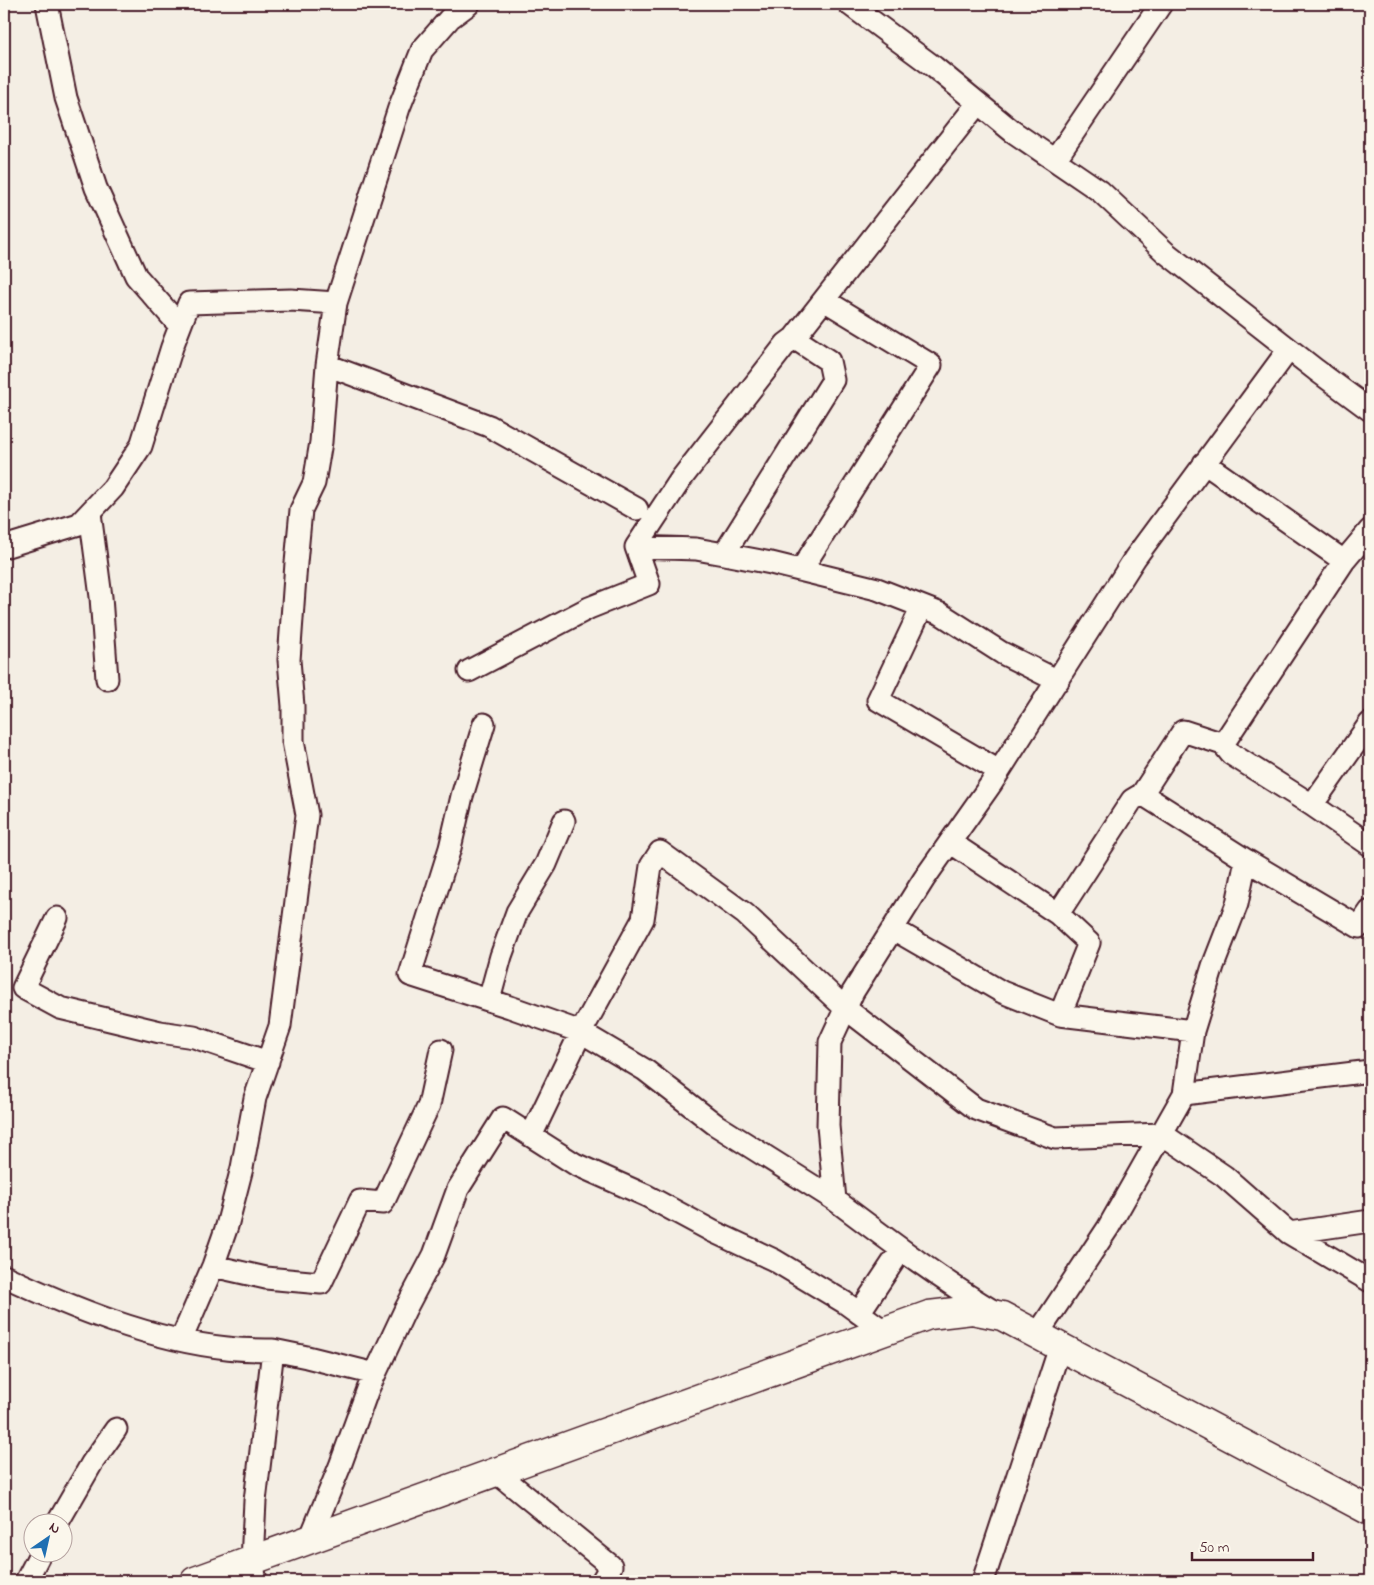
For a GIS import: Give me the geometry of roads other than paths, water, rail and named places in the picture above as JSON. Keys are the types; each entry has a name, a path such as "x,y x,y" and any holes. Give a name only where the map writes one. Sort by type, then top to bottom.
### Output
{"main road":[{"path":"195,1581 254,1571 310,1539 929,1314 972,1310 1002,1316 1370,1511"}],"street":[{"path":"47,4 66,98 96,188 136,276 180,326"},
{"path":"181,1340 228,1226 242,1168 255,1098 280,1026 307,815 293,741 293,706 289,660 301,510 314,483 321,442 327,365 336,303 399,108 422,50 450,18 469,4"},
{"path":"849,4 934,67 1012,132 1100,191 1165,252 1370,410"},
{"path":"1055,160 1161,4"},
{"path":"636,547 681,479 978,103"},
{"path":"4,547 79,524 114,488 141,446 189,303 291,300 336,303"},
{"path":"801,570 931,365 824,300"},
{"path":"724,554 833,380 829,361 794,338"},
{"path":"835,1200 828,1126 830,1042 853,992 924,879 999,771 1135,558 1289,349"},
{"path":"327,365 489,426 637,509"},
{"path":"1204,463 1344,561"},
{"path":"90,512 101,597 107,679"},
{"path":"1223,744 1344,561 1370,530"},
{"path":"636,547 696,550 724,554 801,570 877,589 941,614 1002,653 1058,680"},
{"path":"469,671 589,608 649,584 636,547"},
{"path":"922,607 878,700 999,771"},
{"path":"1312,805 1370,723"},
{"path":"484,724 462,796 450,848 410,975 490,1000 581,1032 645,1070 716,1125 835,1200 957,1289 1002,1316"},
{"path":"1058,914 1132,800 1142,794 1183,731 1223,744 1231,754 1312,805 1370,845"},
{"path":"1142,794 1246,860 1359,927 1370,911"},
{"path":"490,1000 501,956 517,912 546,864 564,821"},
{"path":"950,842 1058,914 1089,943 1060,1015"},
{"path":"531,1136 581,1032 643,919 651,866 660,852 745,914 845,1008 976,1110 1055,1138 1162,1134 1224,1176 1289,1233 1370,1281"},
{"path":"983,1581 1048,1341 1108,1228 1184,1094 1192,1031 1213,966 1237,904 1246,860"},
{"path":"57,918 23,988 60,1008 160,1032 194,1037 268,1062"},
{"path":"892,929 1002,992 1060,1015 1192,1031"},
{"path":"213,1266 266,1278 321,1283 360,1201 383,1204 429,1105 441,1050"},
{"path":"1184,1094 1370,1071"},
{"path":"310,1539 375,1374 405,1310 434,1255 458,1189 504,1118 575,1164 647,1196 712,1231 774,1260 844,1302 884,1331"},
{"path":"1289,1233 1370,1221"},
{"path":"860,1313 901,1250"},
{"path":"4,1276 92,1314 157,1335 226,1348 273,1350 375,1374"},
{"path":"254,1571 255,1501 273,1350"},
{"path":"64,1512 92,1463 116,1429"},
{"path":"496,1472 611,1566 602,1581"},
{"path":"26,1581 36,1562"}]}
